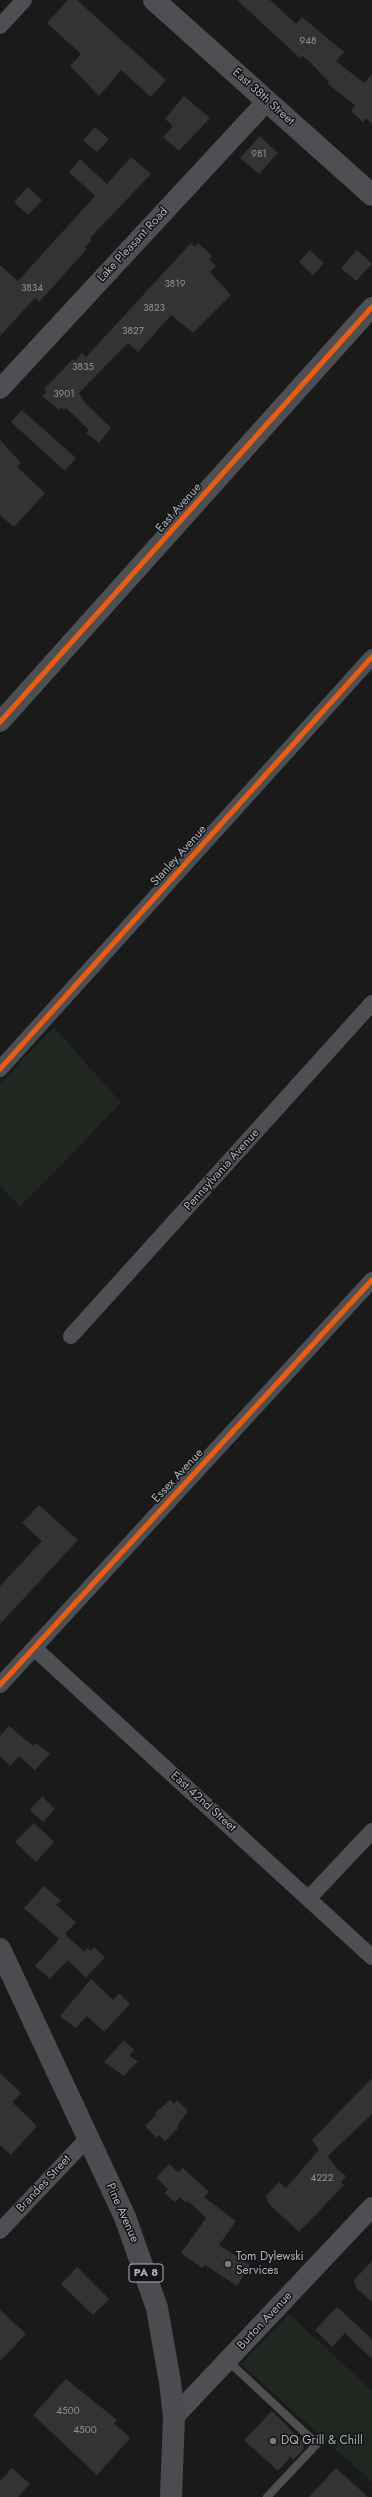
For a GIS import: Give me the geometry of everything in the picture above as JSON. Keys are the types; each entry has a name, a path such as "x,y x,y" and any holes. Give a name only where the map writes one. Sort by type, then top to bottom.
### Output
{"main road":[{"name":"East 38th Street","path":"154,0 372,195"},
{"name":"Pine Avenue","path":"0,1949 125,2217 157,2308 170,2382 174,2418 172,2497"}],"street":[{"path":"0,26 24,0"},
{"name":"Lake Pleasant Road","path":"0,390 267,101"},
{"name":"East Avenue","path":"0,722 372,307"},
{"name":"Stanley Avenue","path":"0,1069 372,656"},
{"name":"Pennsylvania Avenue","path":"71,1336 372,1003"},
{"name":"Essex Avenue","path":"0,1685 372,1280"},
{"name":"East 42nd Street","path":"34,1648 372,1957"},
{"path":"309,1898 372,1831"},
{"name":"Brandes Street","path":"0,2231 88,2138"},
{"name":"Burton Avenue","path":"174,2418 372,2207"}],"lane":[{"path":"228,2361 317,2444 266,2497"}],"shaded area":[{"path":"54,1027 121,1103 20,1207 0,1185 0,1084"},
{"path":"289,2314 372,2391 372,2482 241,2364"}],"building":[{"path":"68,0 77,0 166,80 151,97 121,70 99,96 70,66 81,54 47,23"},
{"path":"237,0 270,0 296,24 302,17 344,52 336,61 364,83 372,74 372,124 366,118 363,122 351,111 355,105 328,84 329,82 308,60 302,56 300,58"},
{"path":"184,96 210,118 179,151 163,137 173,126 165,119"},
{"path":"95,127 109,139 97,152 83,140"},
{"path":"260,136 278,153 259,174 240,158"},
{"path":"131,157 151,174 90,238 92,240 85,247 87,249 39,302 35,298 0,336 0,265 18,281 95,196 69,172 80,159 107,184"},
{"path":"28,187 42,200 28,215 14,202"},
{"path":"191,243 195,247 198,243 212,256 209,259 216,266 210,272 231,295 193,333 171,315 138,352 128,343 79,393 85,403 111,428 99,443 86,433 89,430 66,408 64,410 62,408 59,410 42,396 47,392 44,389 73,359 75,361 82,353 86,357"},
{"path":"310,250 324,263 313,275 299,262"},
{"path":"357,250 372,264 356,281 341,268"},
{"path":"22,410 76,458 65,471 11,422"},
{"path":"0,440 21,463 17,467 45,493 14,527 0,515"},
{"path":"39,1505 78,1540 0,1624 0,1586 42,1541 22,1523"},
{"path":"9,1726 33,1746 36,1743 50,1754 35,1770 19,1756 10,1766 0,1756 0,1736"},
{"path":"42,1796 55,1809 43,1822 30,1810"},
{"path":"34,1823 54,1842 36,1862 15,1842"},
{"path":"44,1886 61,1901 56,1905 76,1922 65,1934 84,1952 87,1948 91,1951 94,1947 105,1957 86,1978 68,1960 50,1979 35,1966 59,1939 24,1908"},
{"path":"91,1979 113,2000 119,1993 130,2004 104,2032 87,2016 76,2028 60,2016"},
{"path":"124,2040 134,2050 129,2056 138,2061 124,2076 104,2062"},
{"path":"0,2073 21,2093 12,2102 37,2126 11,2155 0,2145"},
{"path":"372,2078 372,2114 328,2156 337,2169 346,2176 341,2182 344,2185 299,2232 267,2202 268,2200 265,2197 279,2182 286,2188 319,2150 312,2140"},
{"path":"170,2100 174,2104 177,2100 188,2111 177,2126 178,2128 165,2141 159,2135 157,2138 145,2126 156,2115 155,2113"},
{"path":"169,2164 178,2172 183,2168 209,2192 204,2197 236,2221 219,2245 250,2265 237,2286 205,2265 202,2268 181,2253 206,2218 188,2201 186,2203 180,2197 175,2202 164,2193 168,2189 156,2178"},
{"path":"372,2261 372,2302 356,2288 354,2280"},
{"path":"77,2267 109,2299 93,2315 61,2284"},
{"path":"337,2307 372,2339 372,2359 345,2333 332,2347 315,2330"},
{"path":"0,2310 26,2334 0,2361"},
{"path":"66,2379 117,2420 114,2423 130,2438 97,2475 33,2415"},
{"path":"272,2411 304,2443 303,2450 293,2460 291,2456 278,2471 244,2440"},
{"path":"12,2468 30,2484 18,2497 0,2497 0,2481"},
{"path":"336,2468 368,2497 309,2497"}],"cycle path":[{"path":"0,722 372,307"},
{"path":"0,1069 372,657"},
{"path":"0,1685 372,1280"}],"place":[{"name":"Tom Dylewski Services","path":"228,2264"},
{"name":"DQ Grill & Chill","path":"273,2441"}]}
